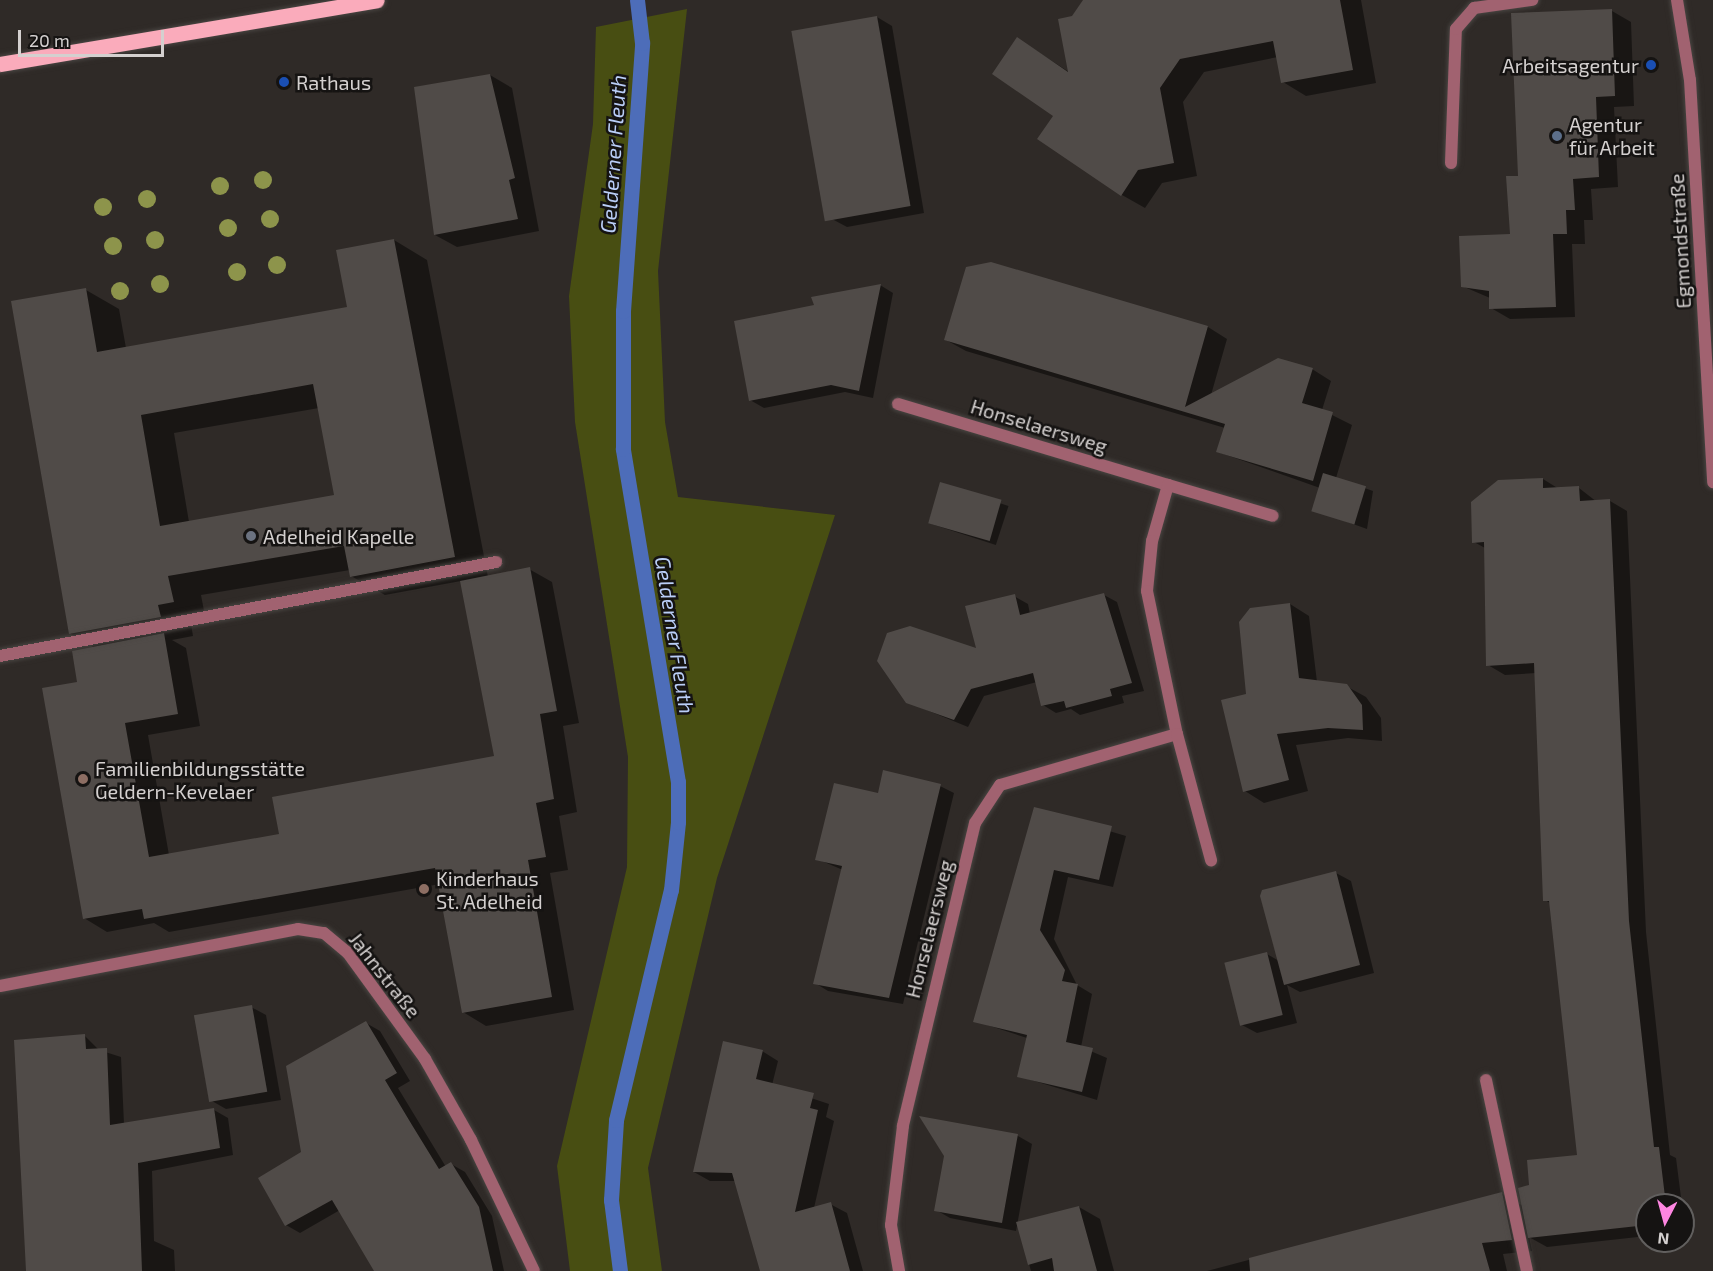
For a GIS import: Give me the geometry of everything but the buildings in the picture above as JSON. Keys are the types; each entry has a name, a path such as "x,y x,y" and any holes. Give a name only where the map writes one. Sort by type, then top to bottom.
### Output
{"main road":[{"path":"0,64 378,0"}],"street":[{"path":"1451,163 1455,29 1474,8 1532,0"},
{"name":"Egmondstraße","path":"1677,0 1690,80 1713,482"},
{"name":"Honselaersweg","path":"898,404 1273,516"},
{"path":"1168,485 1152,540 1147,591 1177,734 1211,860"},
{"path":"0,656 496,562"},
{"name":"Honselaersweg","path":"898,1271 891,1225 903,1126 975,823 1000,785 1177,734"},
{"name":"Jahnstraße","path":"0,986 298,929 324,933 348,953 425,1059 471,1140 534,1271"},
{"path":"1486,1080 1527,1271"}],"green space":[{"path":"687,9 658,271 665,422 678,497 835,515 717,878 648,1168 662,1271 570,1271 557,1166 627,867 628,757 575,422 569,296 593,124 596,27"}],"waterway":[{"name":"Gelderner Fleuth","path":"620,1271 611,1200 616,1120 671,890 678,822 678,782 623,449 623,311 642,43 637,0"}],"place":[{"name":"Arbeitsagentur","path":"1651,65"},
{"name":"Rathaus","path":"284,82"},
{"name":"Agentur für Arbeit","path":"1557,136"},
{"name":"Adelheid Kapelle","path":"251,536"},
{"name":"Familienbildungsstätte Geldern-Kevelaer","path":"83,779"},
{"name":"Kinderhaus St. Adelheid","path":"424,889"}]}
